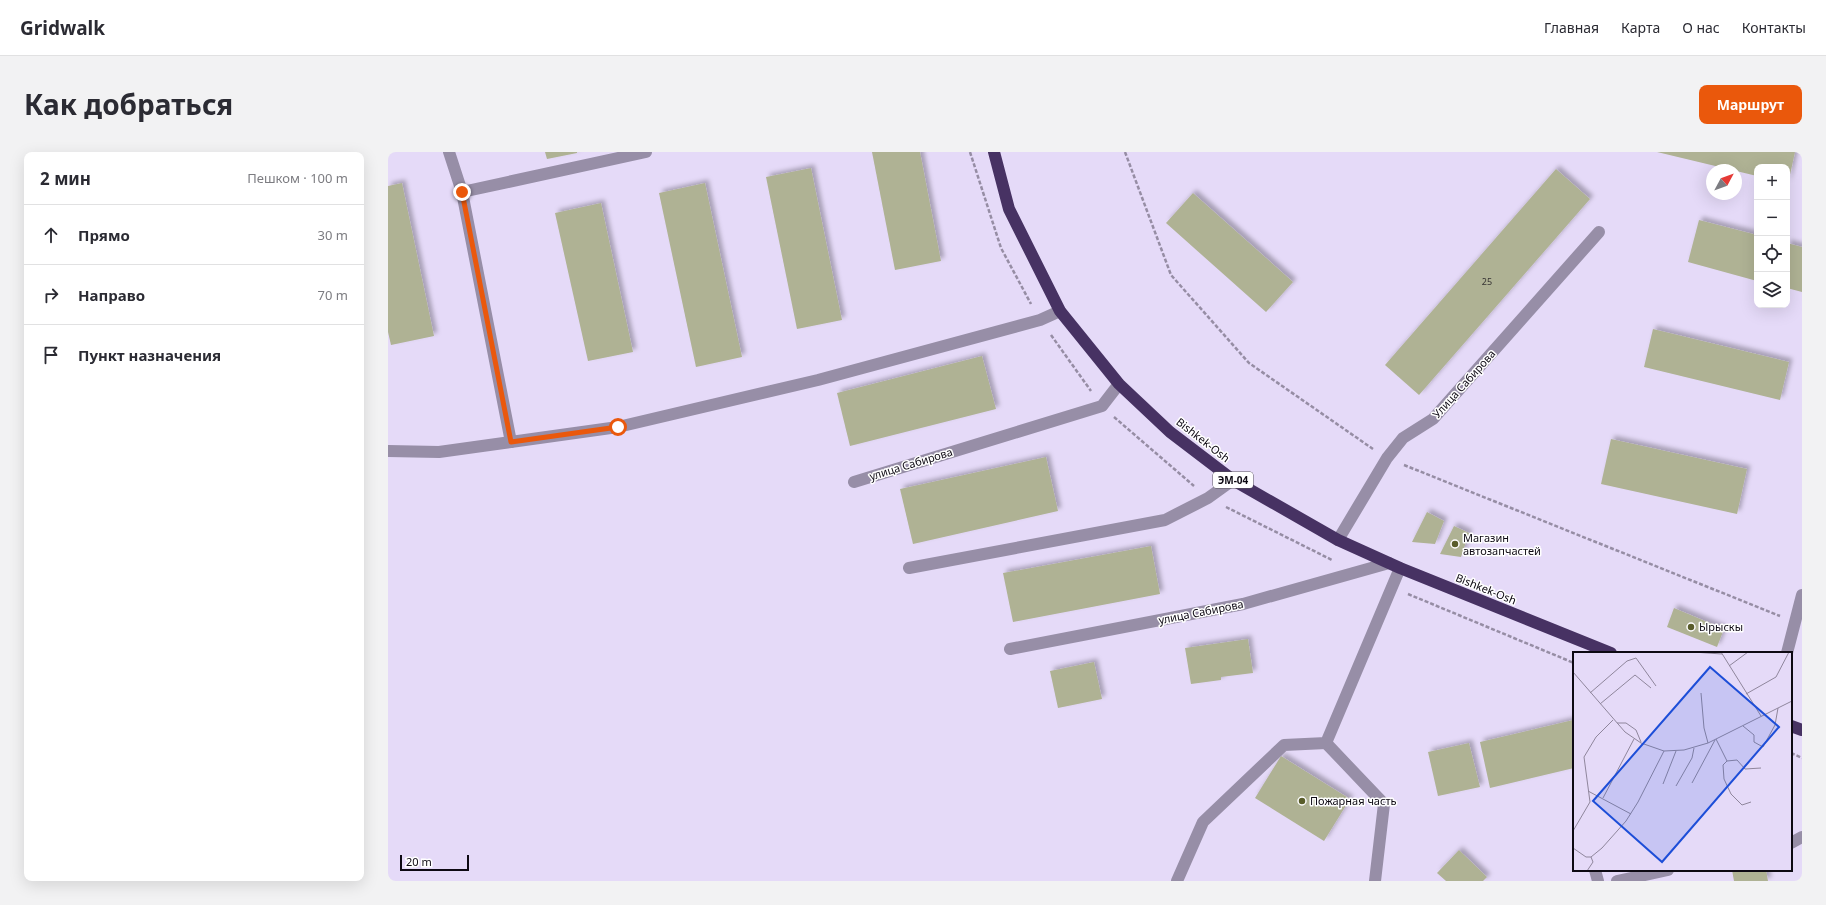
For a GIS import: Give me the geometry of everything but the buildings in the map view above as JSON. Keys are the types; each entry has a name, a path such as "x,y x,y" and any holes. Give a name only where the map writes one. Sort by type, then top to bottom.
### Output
{"highway":[{"name":"Bishkek-Osh","path":"994,152 1010,209 1060,311 1119,384 1170,432 1233,480 1338,540 1394,566 1609,652"},
{"path":"1792,726 1802,730"}],"street":[{"path":"449,152 462,192 511,442"},
{"path":"462,192 646,152"},
{"name":"Улица Сабирова","path":"1338,540 1387,458 1403,438 1432,420 1599,232"},
{"path":"388,451 439,452 618,427 818,380 1040,320 1060,311"},
{"name":"улица Сабирова","path":"854,482 1102,406 1119,384"},
{"path":"909,568 1165,520 1208,498 1233,480"},
{"path":"1326,743 1394,566"},
{"name":"улица Сабирова","path":"1010,649 1243,604 1394,566"},
{"path":"1787,652 1802,595"},
{"path":"1177,881 1203,822 1284,745 1326,743 1384,804 1375,881"},
{"path":"1792,842 1802,837"},
{"path":"1595,871 1598,881"},
{"path":"1617,881 1663,871"}],"path":[{"path":"1792,753 1802,758"}],"place":[{"name":"Магазин автозапчастей","path":"1455,544"},
{"name":"Ырыскы","path":"1691,627"},
{"name":"Пожарная часть","path":"1302,801"}],"route":[{"path":"462,192 511,442 618,427"}]}
